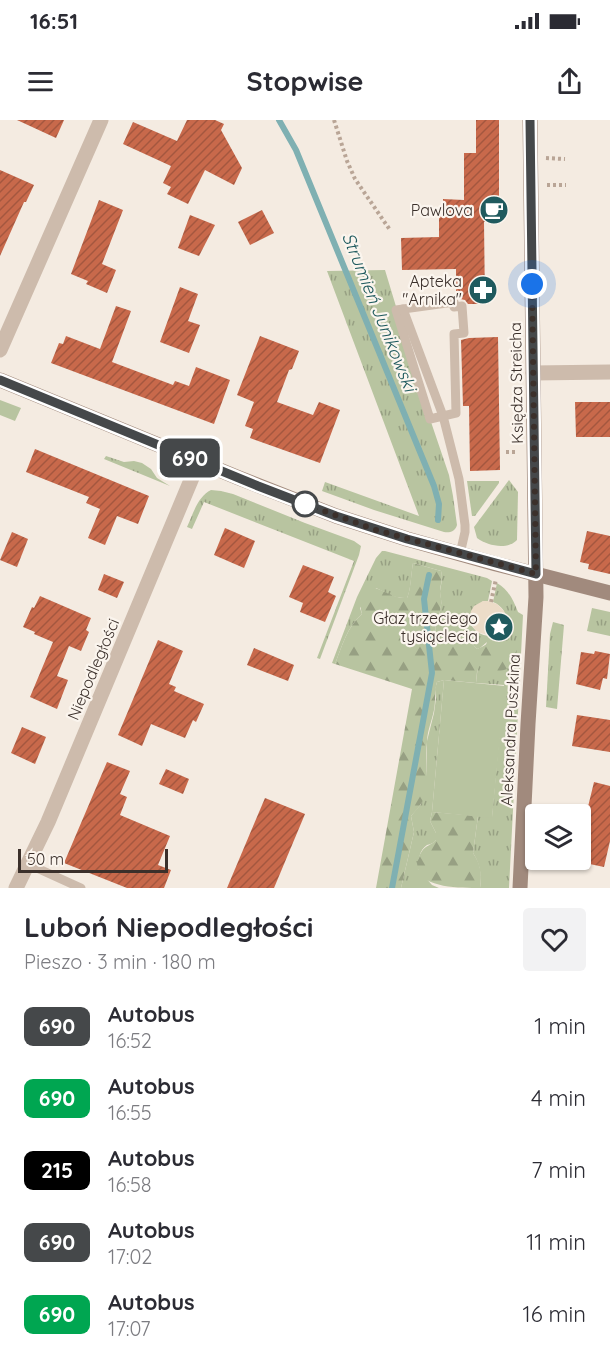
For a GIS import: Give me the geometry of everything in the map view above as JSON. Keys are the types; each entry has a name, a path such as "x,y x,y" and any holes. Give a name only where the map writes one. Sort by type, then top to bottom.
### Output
{"street":[{"path":"0,350 101,120"},
{"name":"Księdza Streicha","path":"530,120 536,574"},
{"path":"533,373 610,372"},
{"path":"0,380 336,516 376,530 610,593"},
{"name":"Niepodległości","path":"16,888 55,806 199,461"},
{"name":"Aleksandra Puszkina","path":"520,888 536,574"}],"lane":[{"path":"443,416 456,413 454,334 464,333 462,306 454,307 454,302 403,309 443,416 459,479 465,532 460,554"},
{"path":"28,864 81,888"}],"path":[{"path":"334,120 355,179 390,230"},
{"path":"546,158 565,159"},
{"path":"547,185 566,185"},
{"path":"506,452 516,452"},
{"path":"491,602 496,578"}],"green space":[{"path":"385,270 449,475 457,525 450,532 374,510 322,491 325,482 419,516 327,271"},
{"path":"0,400 21,408 15,421 0,415"},
{"path":"106,456 124,462 142,463 151,469 157,478 170,486 104,459"},
{"path":"509,480 518,492 517,540 503,546 492,545 477,538 474,527"},
{"path":"467,481 499,481 475,516 472,516"},
{"path":"211,490 233,494 354,541 361,546 320,659 317,658 354,561 204,502 192,529 187,527 199,501"},
{"path":"382,551 492,581 488,601 483,601 469,622 477,632 486,636 494,635 505,624 506,616 502,608 493,602 497,583 508,592 518,612 523,615 509,888 480,888 480,870 473,853 478,816 492,817 504,685 476,683 478,665 487,642 477,649 469,635 455,635 440,642 437,637 436,629 441,603 441,571 413,563 407,598 395,597 376,588 360,608 362,614 349,631 335,664 332,663 357,597 376,558"},
{"path":"413,563 441,571 441,603 436,628 440,642 455,634 465,634 469,636 477,649 491,641 505,638 516,644 517,650 514,665 504,670 492,671 479,666 476,683 444,680 437,682 434,710 427,738 426,788 422,802 411,816 414,832 401,888 376,888 412,689 335,664 349,631 362,614 361,602 364,593 370,587 397,597 407,598"},
{"path":"592,608 610,612 610,636 587,631"},
{"path":"553,622 564,625 557,709 546,707 550,634"},
{"path":"444,680 430,821 436,833 436,840 422,850 418,866 432,885 439,888 401,888 414,832 411,816 421,804 427,771 427,741 434,713 435,689 437,682"},
{"path":"444,680 505,686 492,818 432,812"},
{"path":"432,812 478,816 473,853 480,870 480,888 443,886 421,875 418,869 420,855 436,840 436,833 430,821"}],"shaded area":[{"path":"483,601 497,604 504,611 505,625 496,635 477,632 469,622 474,606"}],"building":[{"path":"17,120 64,120 56,138"},
{"path":"187,120 215,120 224,124 221,130 242,168 234,185 205,170 188,204 167,194 171,187 163,183 171,166 123,144 133,122 177,141"},
{"path":"476,120 499,120 499,222 484,222 485,304 468,304 456,296 456,269 402,270 401,238 439,237 439,208 443,208 443,199 464,200 464,153 476,153"},
{"path":"0,170 34,185 0,256"},
{"path":"99,200 123,210 102,264 116,270 107,293 86,284 88,281 71,274"},
{"path":"262,210 274,233 250,245 238,222"},
{"path":"190,215 215,225 199,256 178,248"},
{"path":"180,287 198,294 188,321 200,325 189,353 160,342"},
{"path":"116,306 131,311 112,362 173,385 175,381 189,386 196,367 230,380 214,424 51,363 59,343 63,344 66,336 100,349"},
{"path":"260,336 299,351 277,402 313,415 319,402 340,410 320,463 250,438 253,429 245,426 254,402 237,395"},
{"path":"498,337 500,470 470,471 469,406 463,406 461,340"},
{"path":"575,402 610,402 610,437 576,437"},
{"path":"35,449 149,496 138,524 117,516 105,545 88,538 100,509 86,503 89,497 26,472"},
{"path":"225,528 255,541 244,568 214,555"},
{"path":"587,531 610,536 610,574 588,569 589,564 580,562"},
{"path":"12,532 28,539 17,567 0,560"},
{"path":"303,565 334,577 328,592 336,596 325,622 300,612 303,603 289,597"},
{"path":"104,574 124,582 117,598 98,590"},
{"path":"40,596 91,618 86,630 89,632 81,651 69,646 57,676 68,680 57,709 30,697 53,642 23,627"},
{"path":"158,640 183,651 169,684 176,687 174,691 204,704 185,738 151,724 142,746 118,735"},
{"path":"254,648 294,665 288,681 247,665"},
{"path":"595,651 610,654 607,679 603,678 600,690 576,684 581,652 594,654"},
{"path":"577,715 610,720 610,752 572,746"},
{"path":"22,727 46,737 35,764 11,753"},
{"path":"107,762 130,771 120,794 127,797 120,815 170,836 158,865 171,870 164,888 127,888 64,863"},
{"path":"166,769 189,779 183,794 159,784"},
{"path":"594,782 610,786 610,841 604,867 591,864 591,804 589,804"},
{"path":"265,798 305,814 274,888 227,888"}],"waterway":[{"name":"Strumień Junikowski","path":"279,120 296,150 434,486 439,504 438,520"},
{"name":"Strumień Junikowski","path":"392,888 432,673 424,599 429,575"}],"bus line":[{"name":"690","path":"0,380 336,516 407,539 536,574 530,120"}],"place":[{"name":"Pawlova","path":"494,210"},
{"name":"Apteka \"Arnika\"","path":"483,290"},
{"name":"Głaz trzeciego tysiąclecia","path":"499,627"}],"route":[{"path":"305,504 376,530 536,574 532,284"}]}
